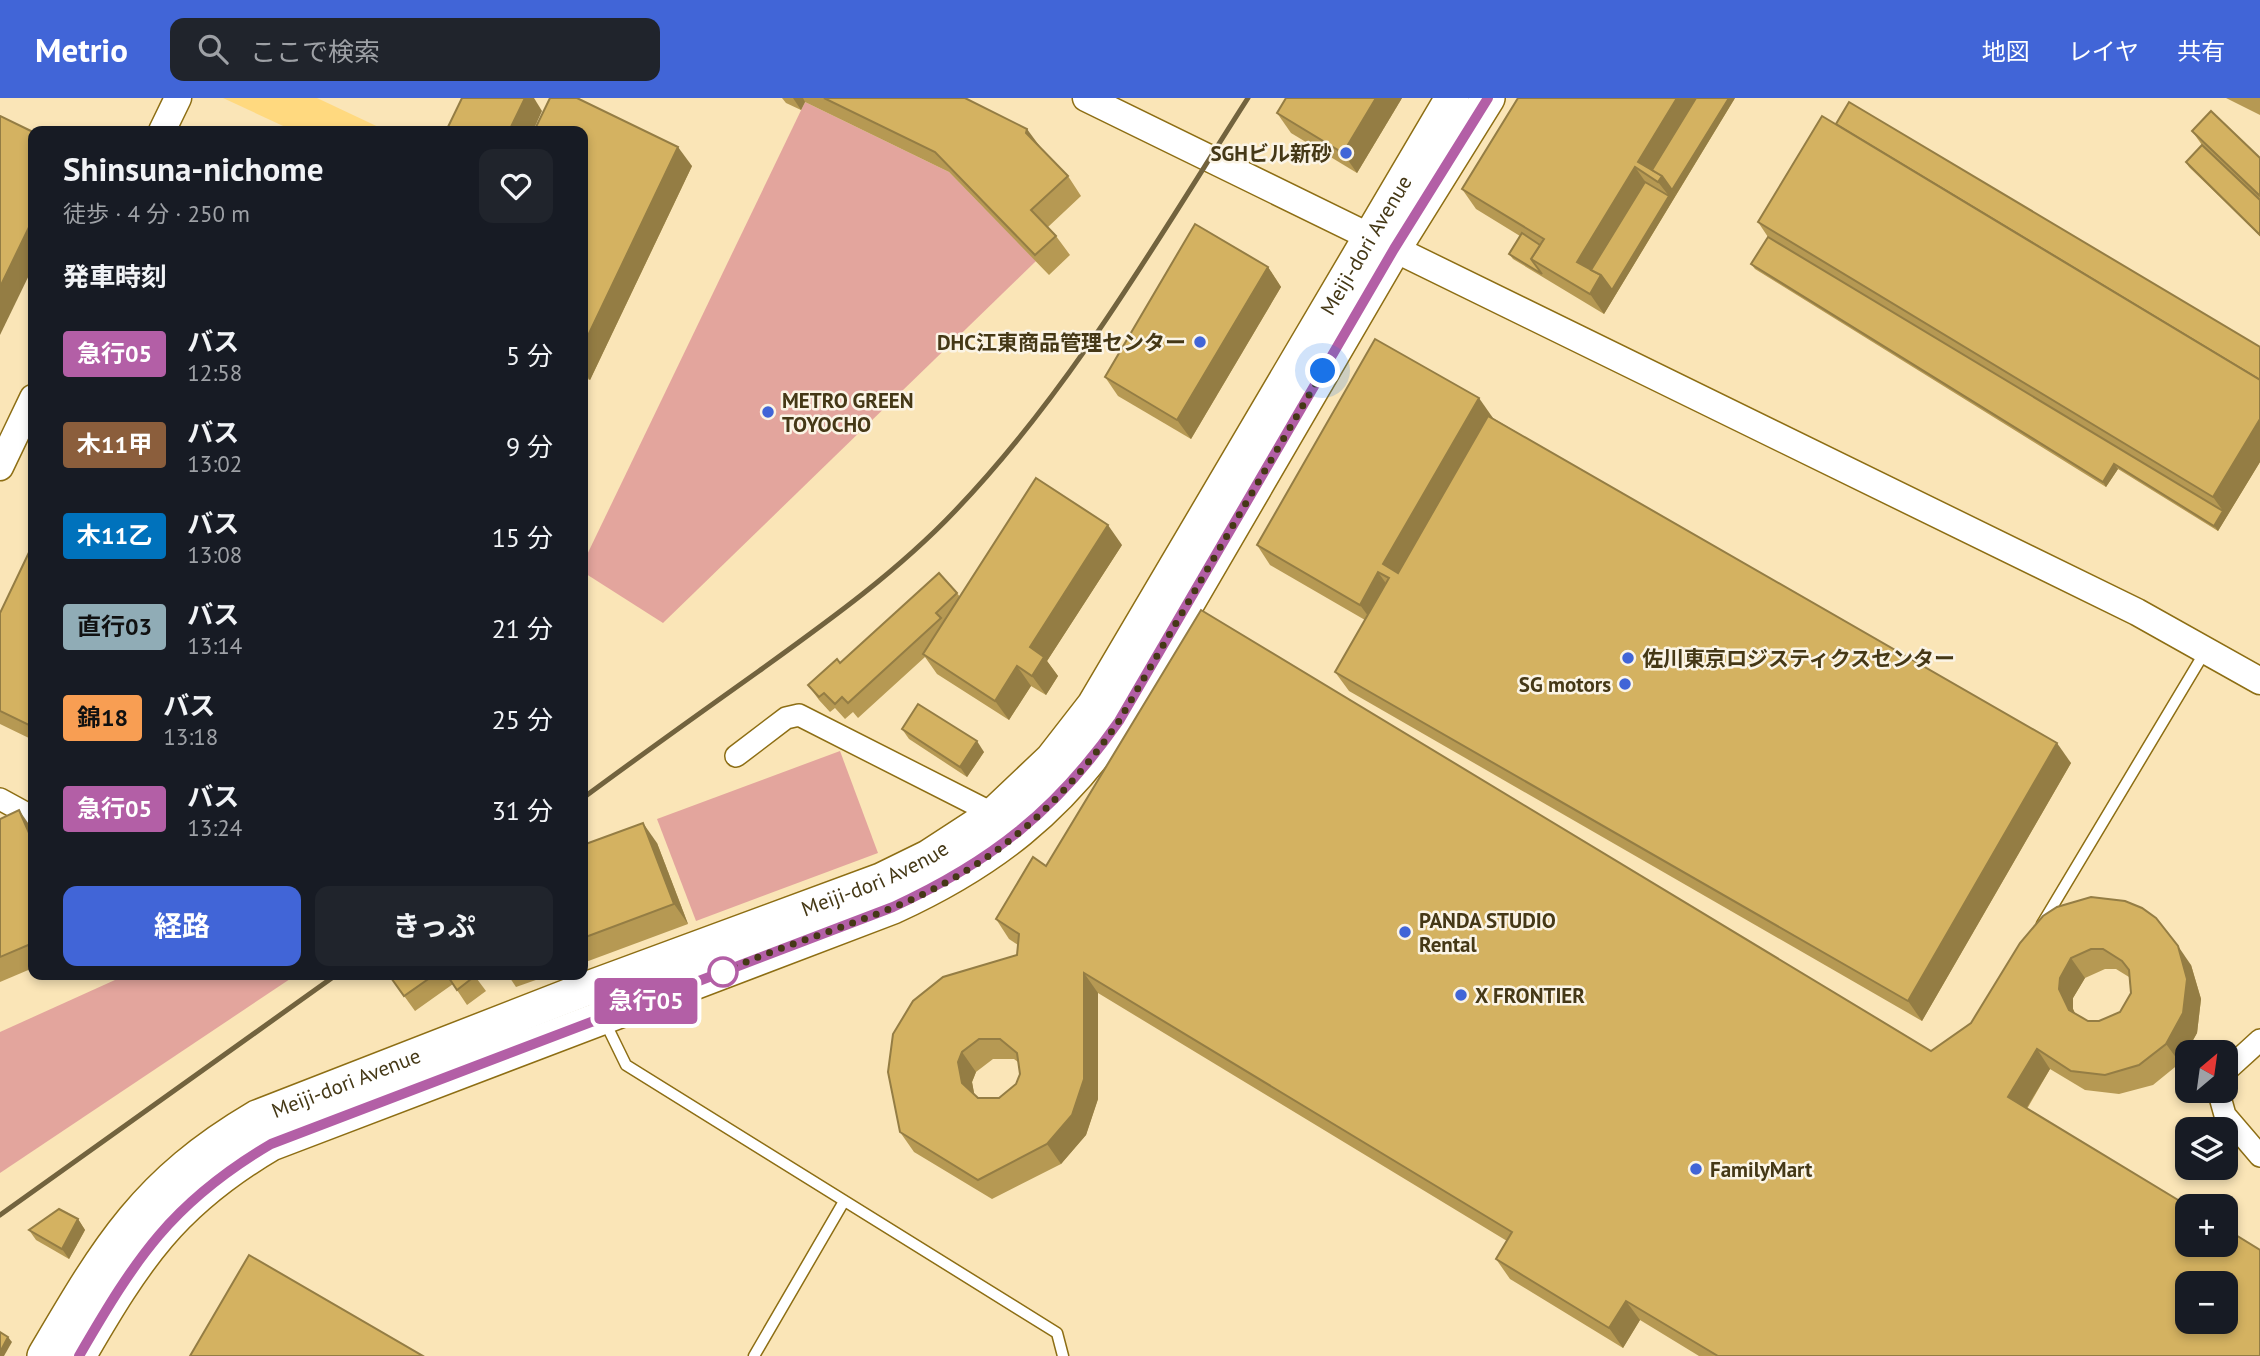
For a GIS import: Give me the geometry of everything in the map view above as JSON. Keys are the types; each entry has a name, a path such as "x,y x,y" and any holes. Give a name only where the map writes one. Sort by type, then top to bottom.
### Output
{"main road":[{"name":"Meiji-dori Avenue","path":"44,1356 107,1251 136,1213 211,1144 257,1117 308,1096 893,907 945,883 1016,836 1049,807 1097,752 1119,721 1381,242 1452,98"},
{"name":"Meiji-dori Avenue","path":"79,1356 131,1268 159,1233 191,1200 228,1169 271,1144 881,880 928,857 994,814 1052,759 1094,705 1381,242 1488,98"}],"street":[{"path":"164,126 178,98"},
{"path":"1086,98 2137,612 2260,681"},
{"path":"0,467 28,408"},
{"path":"736,756 786,718 799,715 994,814"},
{"path":"0,799 28,814"},
{"path":"2238,1060 2260,1040"},
{"path":"2222,1103 2225,1115 2260,1156"}],"lane":[{"path":"2039,929 2206,650"},
{"path":"597,1002 626,1065 843,1203 1057,1333 1063,1356"},
{"path":"754,1356 843,1203"}],"shaded area":[{"path":"223,98 317,98 376,126 283,126"},
{"name":"METRO GREEN TOYOCHO","path":"805,102 949,172 1036,261 663,623 588,575 588,553"},
{"path":"840,751 878,853 696,921 657,819"},
{"path":"115,980 289,980 0,1173 0,1032"}],"building":[{"path":"462,98 525,98 511,126 448,126"},
{"path":"550,98 577,98 678,147 588,336 588,126 536,126"},
{"path":"824,98 965,98 1027,129 1026,133 1068,176 1031,210 1056,236 1035,255 935,152"},
{"path":"1286,98 1376,98 1343,153 1277,113"},
{"path":"1518,98 1677,98 1638,162 1662,176 1658,182 1635,167 1577,262 1601,275 1590,294 1531,259 1544,239 1462,189"},
{"path":"1696,98 1729,98 1672,190 1662,176 1652,170"},
{"path":"1849,102 2260,347 2260,380 1836,124"},
{"path":"2211,111 2260,158 2260,196 2192,131"},
{"path":"0,116 28,130 28,229 0,287"},
{"path":"1822,116 2260,380 2260,419 2213,497 1758,222"},
{"path":"2202,145 2260,200 2260,235 2186,162"},
{"path":"1645,182 1669,196 1612,290 1601,275 1591,270"},
{"name":"DHC江東商品管理センター","path":"1195,224 1268,267 1177,420 1105,377"},
{"path":"1522,233 1540,245 1531,259 1542,274 1509,254"},
{"path":"1768,237 2223,511 2214,526 2114,464 2103,482 1751,264"},
{"name":"佐川東京ロジスティクスセンター","path":"1375,339 1479,398 1383,564 1398,573 1488,416 2057,743 1908,1001 1335,672 1389,578 1378,572 1360,605 1257,545"},
{"path":"1036,478 1108,525 1030,647 1044,657 1032,676 1017,666 995,701 923,654"},
{"path":"28,554 28,725 0,711 0,613"},
{"path":"939,573 957,593 936,613 941,618 848,703 842,697 835,704 824,693 819,697 808,685 837,659 840,663"},
{"name":"X FRONTIER","path":"1201,610 1931,1051 1971,1023 2020,943 2043,916 2057,907 2091,897 2125,901 2156,918 2178,946 2187,979 2183,1013 2166,1044 2139,1065 2105,1075 2071,1071 2037,1049 2008,1097 2175,1198 2175,1257 2238,1257 2238,1236 2260,1250 2260,1356 1718,1356 1626,1301 1609,1328 1496,1259 1512,1232 1084,973 1084,1079 1072,1115 1047,1144 978,1180 900,1132 888,1072 893,1034 913,1001 943,977 1017,955 1019,934 996,919 1033,857 1046,866","holes":["2091,949 2103,949 2122,961 2129,970 2131,993 2120,1012 2099,1021 2088,1021 2069,1010 2059,989 2060,978 2071,958","979,1039 1000,1039 1017,1053 1020,1074 1016,1084 999,1098 978,1098 962,1083 958,1062 962,1052"]},
{"path":"918,704 977,741 960,767 902,729"},
{"path":"19,810 28,831 28,945 0,957 0,819"},
{"path":"643,823 674,904 588,936 588,843"},
{"path":"393,980 427,980 404,996"},
{"path":"450,980 470,980 457,990"},
{"path":"59,1209 78,1219 62,1249 29,1230"},
{"path":"249,1255 423,1356 190,1356"},
{"path":"0,1332 8,1337 0,1352"}],"railway":[{"path":"588,794 836,615 885,576 955,511 997,464 1075,364 1146,259 1248,98"},
{"path":"0,1215 329,980"}],"bus line":[{"name":"急行05","path":"79,1356 131,1268 159,1233 191,1200 228,1169 271,1144 893,907 945,883 981,861 1016,836 1049,807 1097,752 1119,721 1394,249 1488,98"}],"place":[{"name":"SGHビル新砂","path":"1346,153"},
{"name":"DHC江東商品管理センター","path":"1200,342"},
{"name":"METRO GREEN TOYOCHO","path":"768,412"},
{"name":"佐川東京ロジスティクスセンター","path":"1628,658"},
{"name":"SG motors","path":"1625,684"},
{"name":"PANDA STUDIO Rental","path":"1405,932"},
{"name":"X FRONTIER","path":"1461,995"},
{"name":"FamilyMart","path":"1696,1169"}],"route":[{"path":"723,972 893,907 945,883 1016,836 1049,807 1097,752 1119,721 1323,371"}]}
